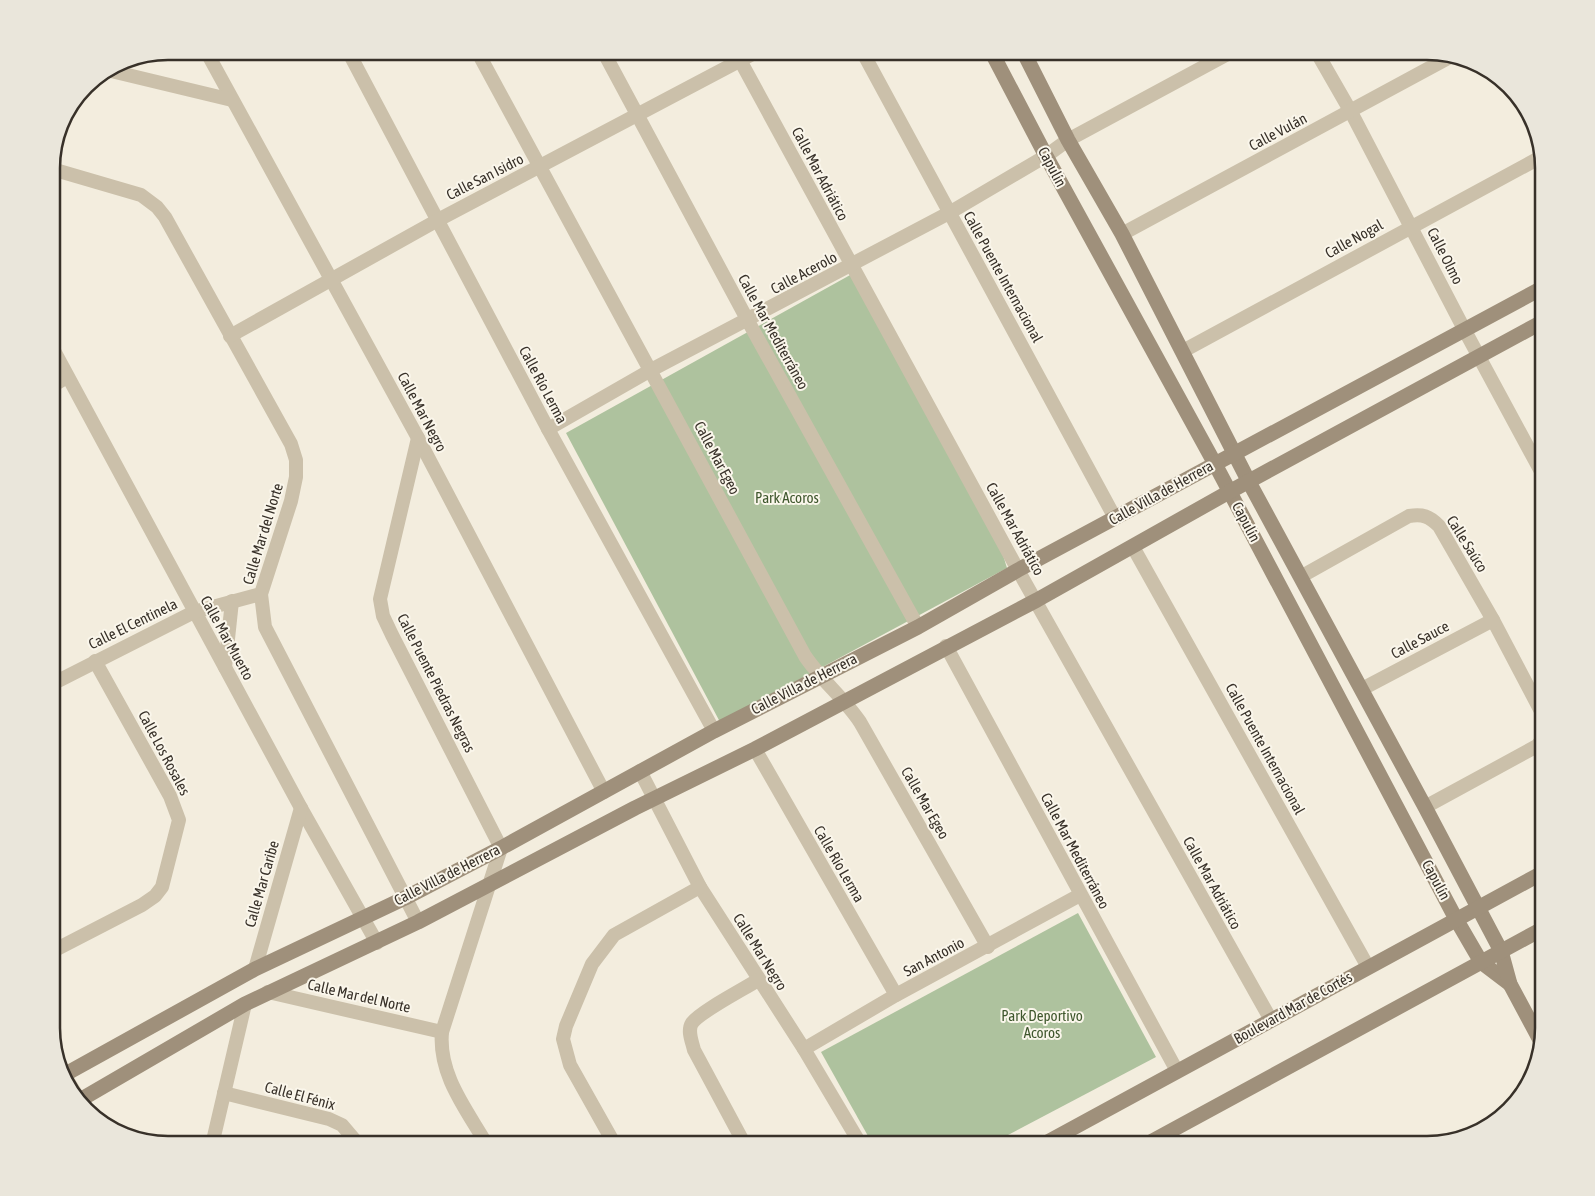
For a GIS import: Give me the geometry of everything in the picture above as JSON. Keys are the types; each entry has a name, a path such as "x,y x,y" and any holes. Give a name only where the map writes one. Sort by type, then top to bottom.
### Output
{"street":[{"name":"Calle Mar Negro","path":"211,60 418,438 604,792"},
{"name":"Calle Río Lerma","path":"353,60 548,430 714,731"},
{"name":"Calle Mar Egeo","path":"482,60 805,656 819,676 845,702 860,722 988,947"},
{"name":"Calle Mar Mediterráneo","path":"608,60 748,321 918,626"},
{"name":"Calle San Isidro","path":"230,336 438,220 638,116 731,60"},
{"name":"Calle Mar Adriático","path":"740,60 851,267 1018,570 1037,600 1270,1020"},
{"name":"Calle Puente Internacional","path":"867,60 1115,518"},
{"name":"Capulín","path":"996,60 1214,464 1456,919 1481,962 1510,984"},
{"name":"Capulín","path":"1028,60 1068,140 1122,234 1249,482 1302,576 1426,807 1501,951 1510,984 1535,1030"},
{"path":"1068,140 1216,60"},
{"name":"Calle Olmo","path":"1321,60 1412,226 1478,356 1535,460"},
{"name":"Calle Vulán","path":"1122,234 1442,61"},
{"path":"117,73 232,100"},
{"name":"Calle Acerolo","path":"548,430 651,370 851,267 949,213 1046,156 1068,140"},
{"name":"Calle Nogal","path":"1183,351 1534,160"},
{"name":"Calle Mar del Norte","path":"60,171 141,195 157,207 165,217 291,444 296,460 296,477 291,500 261,594 265,627 418,922"},
{"name":"Calle Villa de Herrera","path":"69,1070 255,969 405,898 501,848 714,731 918,626 1018,570 1535,292"},
{"name":"Calle Villa de Herrera","path":"85,1097 245,1004 377,943 655,799 755,750 946,646 1037,600 1229,492 1535,326"},
{"name":"Calle Mar Muerto","path":"60,363 301,808 377,943"},
{"path":"60,381 67,377"},
{"name":"Calle Puente Piedras Negras","path":"418,438 383,581 380,599 383,616 501,848"},
{"name":"Calle Saúco","path":"1302,576 1409,516 1421,514 1430,518 1439,526 1493,620 1535,700"},
{"name":"Calle Puente Internacional","path":"1134,547 1368,967"},
{"name":"Calle El Centinela","path":"60,680 194,612 261,594"},
{"path":"225,667 232,601"},
{"name":"Calle Sauce","path":"1362,689 1493,620"},
{"name":"Calle Mar Mediterráneo","path":"946,646 1177,1071"},
{"name":"Calle Los Rosales","path":"60,948 155,896 165,878 177,831 178,820 170,796 94,661"},
{"path":"1426,807 1535,747"},
{"name":"Calle Río Lerma","path":"755,750 896,995"},
{"name":"Calle Mar Negro","path":"640,771 700,887 804,1049 856,1136"},
{"name":"Calle Mar Caribe","path":"255,969 301,808"},
{"path":"482,1136 449,1078 442,1061 442,1032 501,848"},
{"name":"Boulevard Mar de Cortés","path":"1058,1136 1535,877"},
{"path":"610,1136 570,1065 563,1039 566,1026 592,964 614,935 700,887"},
{"name":"San Antonio","path":"804,1049 896,995 988,947 1080,895"},
{"path":"1162,1136 1535,933"},
{"path":"740,1136 694,1050 689,1034 692,1024 702,1015 758,980"},
{"name":"Calle Mar del Norte","path":"268,992 442,1032"},
{"path":"214,1136 245,1004"},
{"name":"Calle El Fénix","path":"224,1093 329,1119 342,1126 351,1136"}],"green space":[{"name":"Park Acoros","path":"852,274 1003,555 1007,568 720,722 566,433"},
{"name":"Park Deportivo Acoros","path":"1078,913 1156,1057 1006,1136 868,1136 821,1052"}]}
